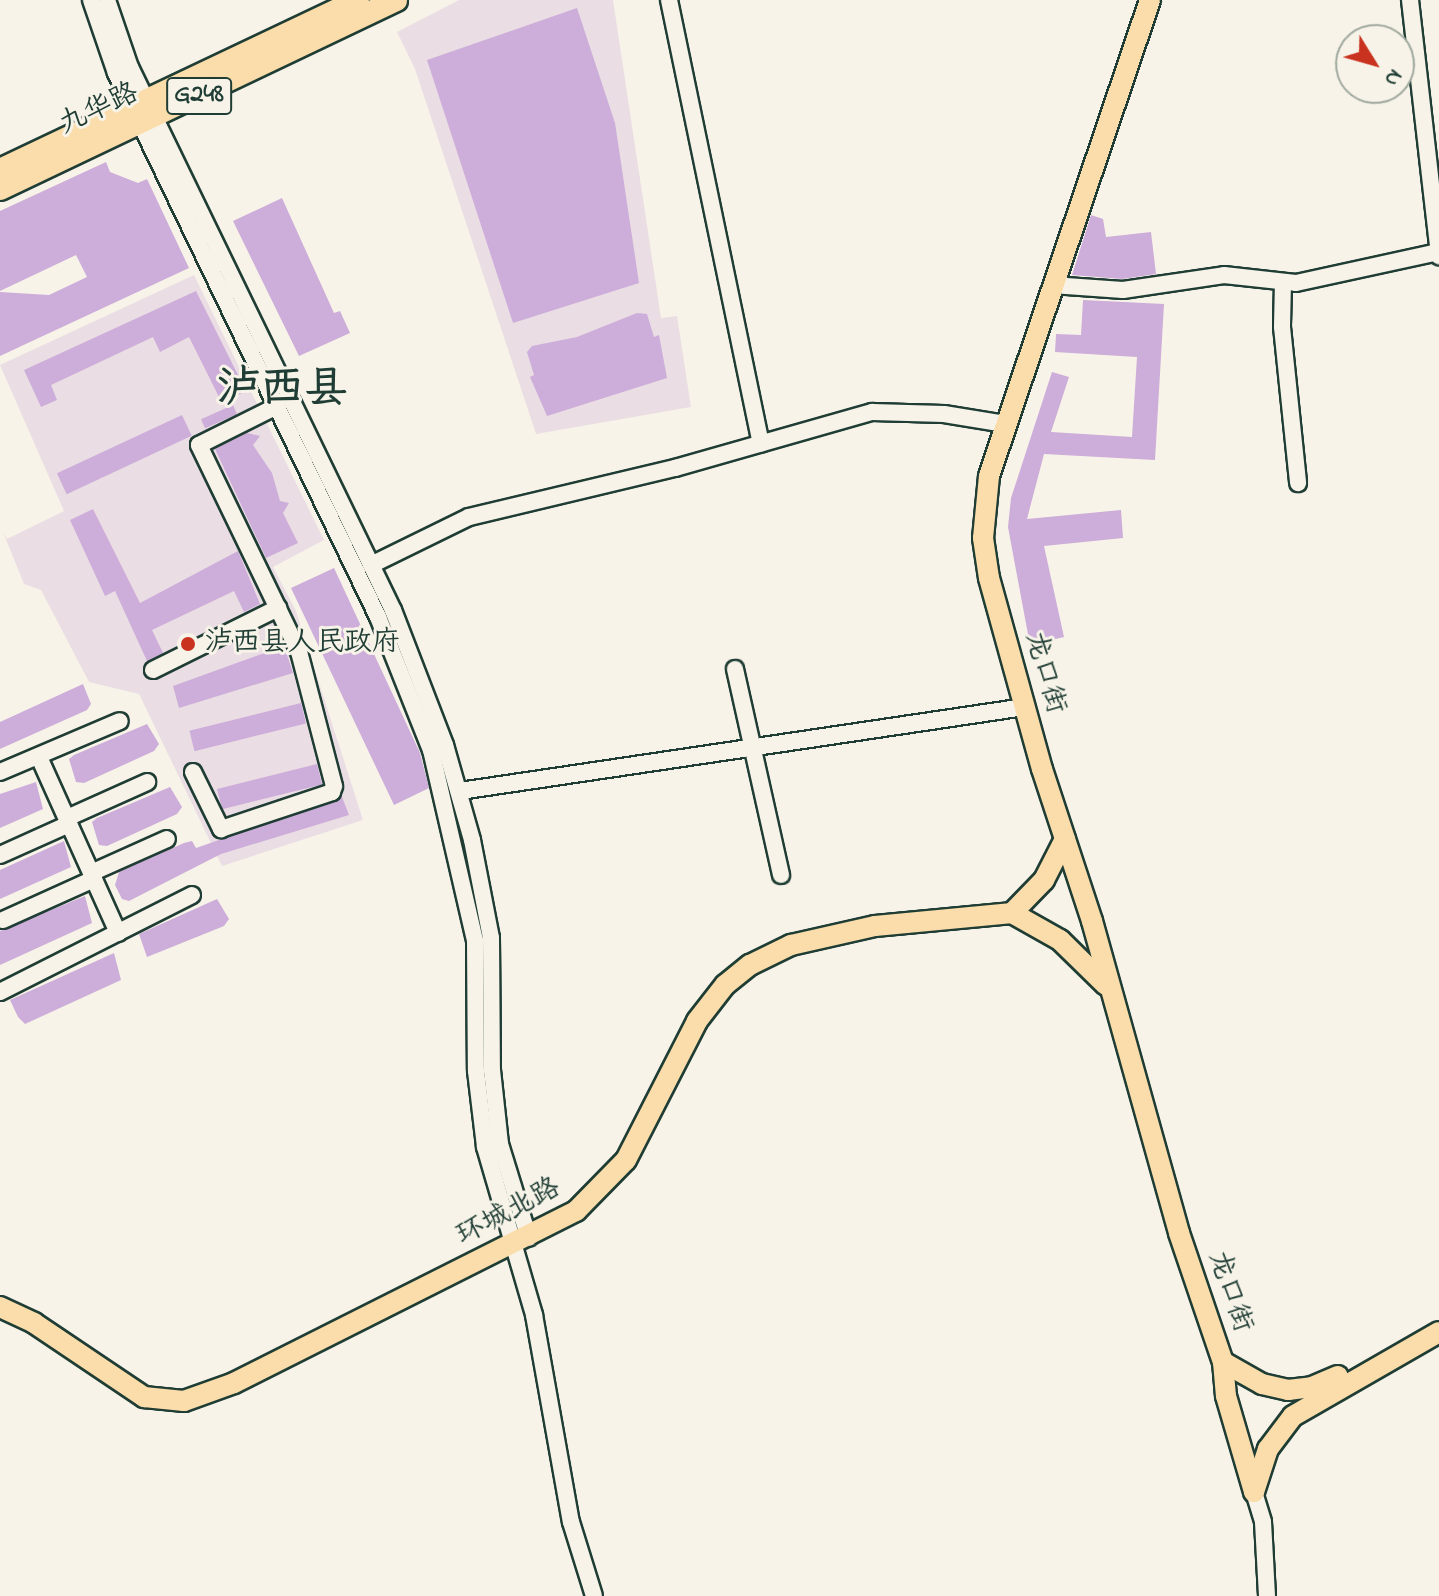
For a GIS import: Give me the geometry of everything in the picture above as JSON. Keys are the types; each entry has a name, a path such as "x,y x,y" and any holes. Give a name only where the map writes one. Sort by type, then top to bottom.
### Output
{"highway":[{"name":"九华路","path":"0,189 358,0"},
{"name":"九华路","path":"0,170 144,113 396,0"}],"main road":[{"name":"龙口街","path":"1150,0 1005,424 989,476 983,538 989,578 1025,707 1179,1233 1223,1362 1226,1396 1254,1492"},
{"path":"1065,839 1044,880 1012,913 1074,951 1109,989"},
{"name":"环城北路","path":"0,1307 34,1323 134,1392 155,1400 184,1401 234,1383 522,1242 576,1211 615,1175 637,1144 697,1021 725,985 750,965 791,945 875,926 1012,913"},
{"path":"1223,1362 1262,1384 1312,1387 1439,1320"},
{"path":"1254,1492 1268,1449 1293,1416 1439,1332"}],"street":[{"path":"91,0 277,406 398,660 445,796 475,940 480,1118 491,1177 522,1242"},
{"path":"107,0 144,113 371,565 412,654 460,791 491,938 492,1070 500,1144 522,1242 571,1522 594,1596"},
{"path":"669,0 761,444"},
{"path":"1052,285 1123,290 1224,275 1283,282 1342,277 1438,254 1434,135 1410,0"},
{"path":"1283,282 1282,327 1298,483"},
{"path":"193,772 221,829 332,792 334,772 308,681 278,608 199,445 277,406"},
{"path":"371,565 469,517 761,444 872,412 944,414 1005,424"},
{"path":"153,670 278,608"},
{"path":"735,669 781,875"},
{"path":"460,791 1025,707"},
{"path":"0,772 120,721"},
{"path":"39,757 118,933"},
{"path":"0,855 147,782"},
{"path":"3,920 167,839"},
{"path":"0,992 192,895"},
{"path":"1254,1492 1263,1522 1267,1596"}],"shaded area":[{"path":"459,0 613,0 661,318 677,316 691,407 536,434 415,69 397,32"},
{"name":"泸西县人民政府","path":"194,275 324,540 273,567 296,611 363,820 222,866 139,694 89,682 41,590 24,584 3,532 7,539 64,511 0,365"}],"building":[{"path":"577,8 615,123 639,283 513,323 427,60"},
{"path":"106,162 110,172 138,183 147,179 189,268 0,356 0,292 49,295 87,277 76,255 0,291 0,211"},
{"path":"282,198 334,313 340,311 350,333 299,356 233,221"},
{"path":"1091,215 1103,219 1106,237 1151,232 1156,274 1122,279 1072,275"},
{"path":"196,291 246,391 222,403 189,337 160,352 153,337 51,385 57,400 41,407 24,370"},
{"path":"1083,300 1164,304 1155,460 1044,454 1027,519 1121,510 1123,538 1044,546 1064,637 1030,645 1008,527 1011,498 1052,372 1069,377 1051,432 1132,437 1137,357 1055,352 1056,334 1081,335"},
{"path":"637,313 647,314 654,337 659,335 667,378 547,416 530,377 534,375 527,352 532,346 577,337"},
{"path":"233,405 237,414 205,428 201,419"},
{"path":"182,415 192,436 67,494 57,473"},
{"path":"247,433 260,436 253,445 272,473 280,501 289,503 283,513 298,543 266,558 215,449"},
{"path":"93,509 140,603 238,551 260,604 244,612 234,591 152,630 163,653 147,661 115,591 105,596 70,520"},
{"path":"334,568 420,753 429,788 394,805 291,588"},
{"path":"284,646 293,673 179,708 173,686"},
{"path":"83,684 91,704 87,710 0,749 0,722"},
{"path":"301,703 306,723 194,751 189,731"},
{"path":"147,724 159,744 154,751 84,783 76,782 69,759"},
{"path":"317,764 322,784 222,809 217,789"},
{"path":"36,782 43,809 0,828 0,794"},
{"path":"170,787 182,807 177,814 107,846 99,845 92,822"},
{"path":"342,797 349,815 221,854 129,901 122,899 115,885 119,872 184,843 192,841 196,848"},
{"path":"64,841 71,867 0,899 0,870"},
{"path":"85,896 92,923 0,965 0,931"},
{"path":"217,899 229,919 224,926 147,957 139,934"},
{"path":"114,953 121,980 25,1024 18,1017 10,1000"}],"place":[{"name":"泸西县人民政府","path":"188,644"}],"district":[{"name":"泸西县","path":"282,390"}]}
